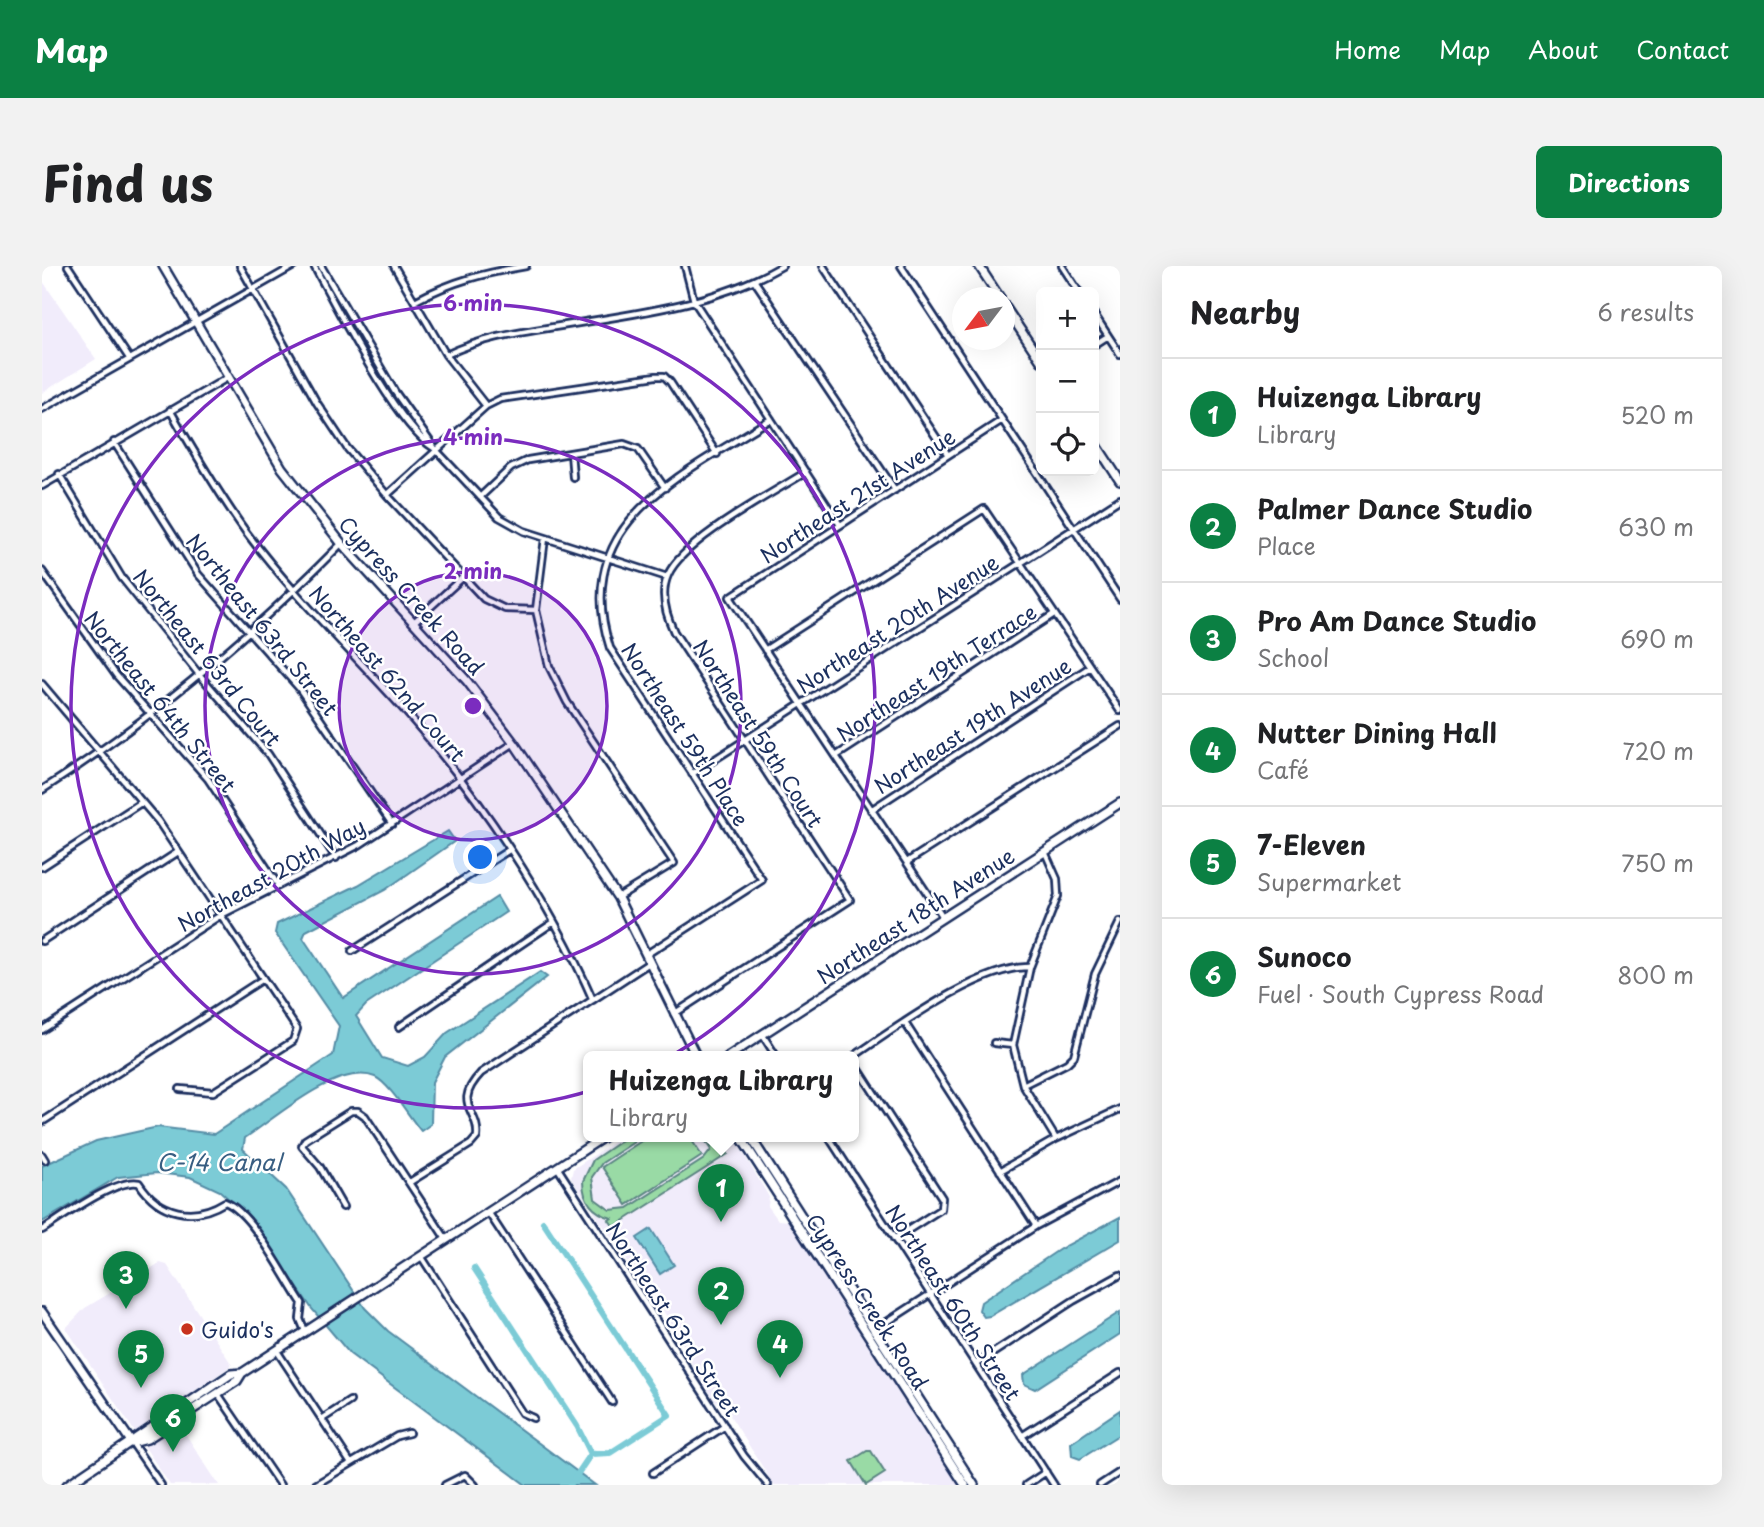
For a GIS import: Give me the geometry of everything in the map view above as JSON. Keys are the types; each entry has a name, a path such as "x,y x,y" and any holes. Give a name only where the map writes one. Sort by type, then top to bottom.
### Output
{"street":[{"path":"68,266 129,358"},
{"name":"Cypress Creek Road","path":"163,266 282,468 342,544 467,681 514,743 618,898 693,1051"},
{"path":"240,266 317,403 347,448 387,495 462,578 496,606 515,611 536,610"},
{"path":"42,409 294,266"},
{"path":"314,266 407,420 427,444 509,524 667,577 684,551 806,472"},
{"path":"321,266 370,360"},
{"path":"394,266 446,355 486,406"},
{"path":"415,301 445,284 473,275 526,266"},
{"path":"685,266 694,301 841,525"},
{"path":"446,355 484,339 694,301 754,280 782,266"},
{"path":"823,266 948,455"},
{"path":"901,266 1120,599"},
{"path":"979,266 993,287"},
{"path":"1062,266 1076,287"},
{"path":"754,280 895,490"},
{"path":"1015,322 1036,353"},
{"path":"1099,322 1120,354"},
{"path":"1099,341 1108,335"},
{"path":"387,495 486,406 500,400 664,376 717,454"},
{"path":"42,486 227,378"},
{"name":"Northeast 62nd Court","path":"170,410 209,477 240,522 295,591 407,713 459,779 509,850 554,922 593,1000"},
{"name":"Northeast 59th Place","path":"649,958 762,880 610,648 600,603 607,557 624,525 651,496 771,419"},
{"name":"Northeast 21st Avenue","path":"765,650 730,597 1002,420"},
{"name":"Northeast 63rd Street","path":"114,442 198,574 299,688 391,824"},
{"path":"480,497 520,463 632,445 665,488"},
{"path":"1099,449 1120,481"},
{"path":"571,453 573,477"},
{"name":"Northeast 63rd Court","path":"59,474 122,578 198,673 268,754 336,858"},
{"name":"Northeast 20th Avenue","path":"691,774 1120,499"},
{"path":"943,917 765,650 984,509 1120,711"},
{"path":"545,538 536,610 542,646 557,685 674,863 618,898"},
{"path":"42,790 99,753 198,673 295,591 342,544"},
{"name":"Northeast 64th Street","path":"42,571 75,621 208,779 278,885"},
{"name":"Northeast 59th Court","path":"667,577 667,617 674,632 850,900 673,1014"},
{"path":"414,622 462,578"},
{"name":"Northeast 19th Terrace","path":"836,756 1054,614"},
{"name":"Northeast 19th Avenue","path":"871,810 1090,667"},
{"path":"42,684 142,802 297,1029 297,1036 293,1041 213,1091 180,1089"},
{"path":"907,862 1120,726"},
{"name":"Northeast 20th Way","path":"42,1030 221,915 336,858 514,743"},
{"path":"42,867 142,802"},
{"name":"Northeast 18th Avenue","path":"736,1051 1120,803"},
{"path":"352,951 509,850"},
{"path":"42,941 178,852"},
{"path":"1044,852 1057,878 1058,896 1030,967 1013,1045 1023,1085 1056,1139"},
{"path":"399,1027 554,922"},
{"path":"1023,1085 1067,1063 1074,1056 1095,974 1120,922"},
{"path":"410,1182 471,1144 478,1131 467,1103 474,1081 500,1059 593,1000 649,958"},
{"path":"859,1053 905,1023 1002,969 1030,967"},
{"path":"42,1122 263,979"},
{"path":"905,1023 1036,1226"},
{"path":"762,1034 773,1051"},
{"path":"994,1043 1013,1045"},
{"path":"859,1070 942,1198 941,1209 894,1239"},
{"path":"1000,1171 1056,1139 1120,1109"},
{"path":"343,1207 320,1167 304,1150 305,1140 351,1111 358,1111 365,1116 446,1239"},
{"path":"132,1443 147,1439 218,1394 276,1350 596,1142"},
{"name":"Cypress Creek Road","path":"744,1142 974,1485"},
{"name":"Cypress Creek Road","path":"754,1142 965,1485"},
{"name":"Northeast 60th Street","path":"832,1142 1054,1485"},
{"name":"Northeast 63rd Street","path":"557,1167 725,1426 768,1485"},
{"path":"42,1230 105,1192 132,1181 139,1183 150,1201 176,1212 209,1212 225,1202 249,1222 302,1303 300,1319 305,1332"},
{"path":"871,1332 1036,1226 1120,1181"},
{"path":"488,1212 612,1402"},
{"path":"420,1256 522,1413 533,1418"},
{"path":"976,1364 1073,1301 1120,1276"},
{"path":"42,1312 161,1485"},
{"path":"276,1350 350,1462"},
{"path":"67,1485 231,1374 243,1373"},
{"path":"1022,1436 1120,1373"},
{"path":"218,1394 280,1485"},
{"path":"322,1419 350,1401"},
{"path":"653,1473 725,1426"},
{"path":"315,1485 350,1462 409,1433"},
{"path":"1026,1485 1046,1472"},
{"path":"1100,1485 1120,1472"},
{"path":"445,1485 465,1475 475,1485"}],"shaded area":[{"path":"42,280 96,359 42,393"},
{"path":"614,1142 737,1142 769,1197 768,1206 778,1220 789,1221 959,1485 774,1485 729,1414 714,1399 649,1289 646,1289 571,1178 573,1169"},
{"path":"160,1263 167,1265 232,1365 169,1409 219,1485 170,1485 66,1328 85,1308"}],"green space":[{"path":"619,1142 634,1142 602,1163 592,1177 595,1199 610,1210 628,1208 704,1159 711,1150 706,1142 711,1148 712,1142 720,1142 720,1148 723,1146 728,1154 614,1227 609,1220 612,1218 594,1209 585,1194 583,1181 593,1160"},
{"path":"640,1142 693,1142 702,1156 627,1205 602,1167"},
{"path":"871,1451 885,1473 866,1485 851,1461"}],"water":[{"name":"C-14 Canal","path":"448,831 455,841 385,890 306,931 303,938 343,998 497,897 506,912 366,1005 356,1016 382,1058 408,1066 425,1057 447,1033 540,972 547,977 445,1057 432,1082 431,1124 421,1131 381,1081 360,1074 343,1077 307,1094 245,1138 243,1149 286,1189 365,1308 388,1331 595,1485 526,1485 350,1354 312,1309 250,1218 220,1191 190,1177 157,1173 118,1177 42,1222 42,1166 96,1141 158,1127 214,1134 333,1055 339,1026 275,933 277,924 358,885"},
{"path":"1120,1217 1120,1240 990,1316 984,1317 979,1310 981,1302 1060,1249"},
{"path":"651,1229 674,1265 660,1274 637,1238"},
{"path":"1120,1312 1120,1334 1035,1389 1024,1384 1023,1375"},
{"path":"1120,1410 1120,1434 1080,1459 1072,1456 1071,1443"}],"waterway":[{"path":"543,1222 669,1415 610,1453 591,1454 570,1485"},
{"path":"474,1268 577,1426 591,1454"}],"place":[{"name":"Huizenga Library","path":"721,1222"},
{"name":"Pro Am Dance Studio","path":"126,1309"},
{"name":"Palmer Dance Studio","path":"721,1325"},
{"name":"Guido's","path":"187,1329"},
{"name":"Nutter Dining Hall","path":"780,1378"},
{"name":"7-Eleven","path":"141,1388"},
{"name":"Sunoco","path":"173,1452"}]}
